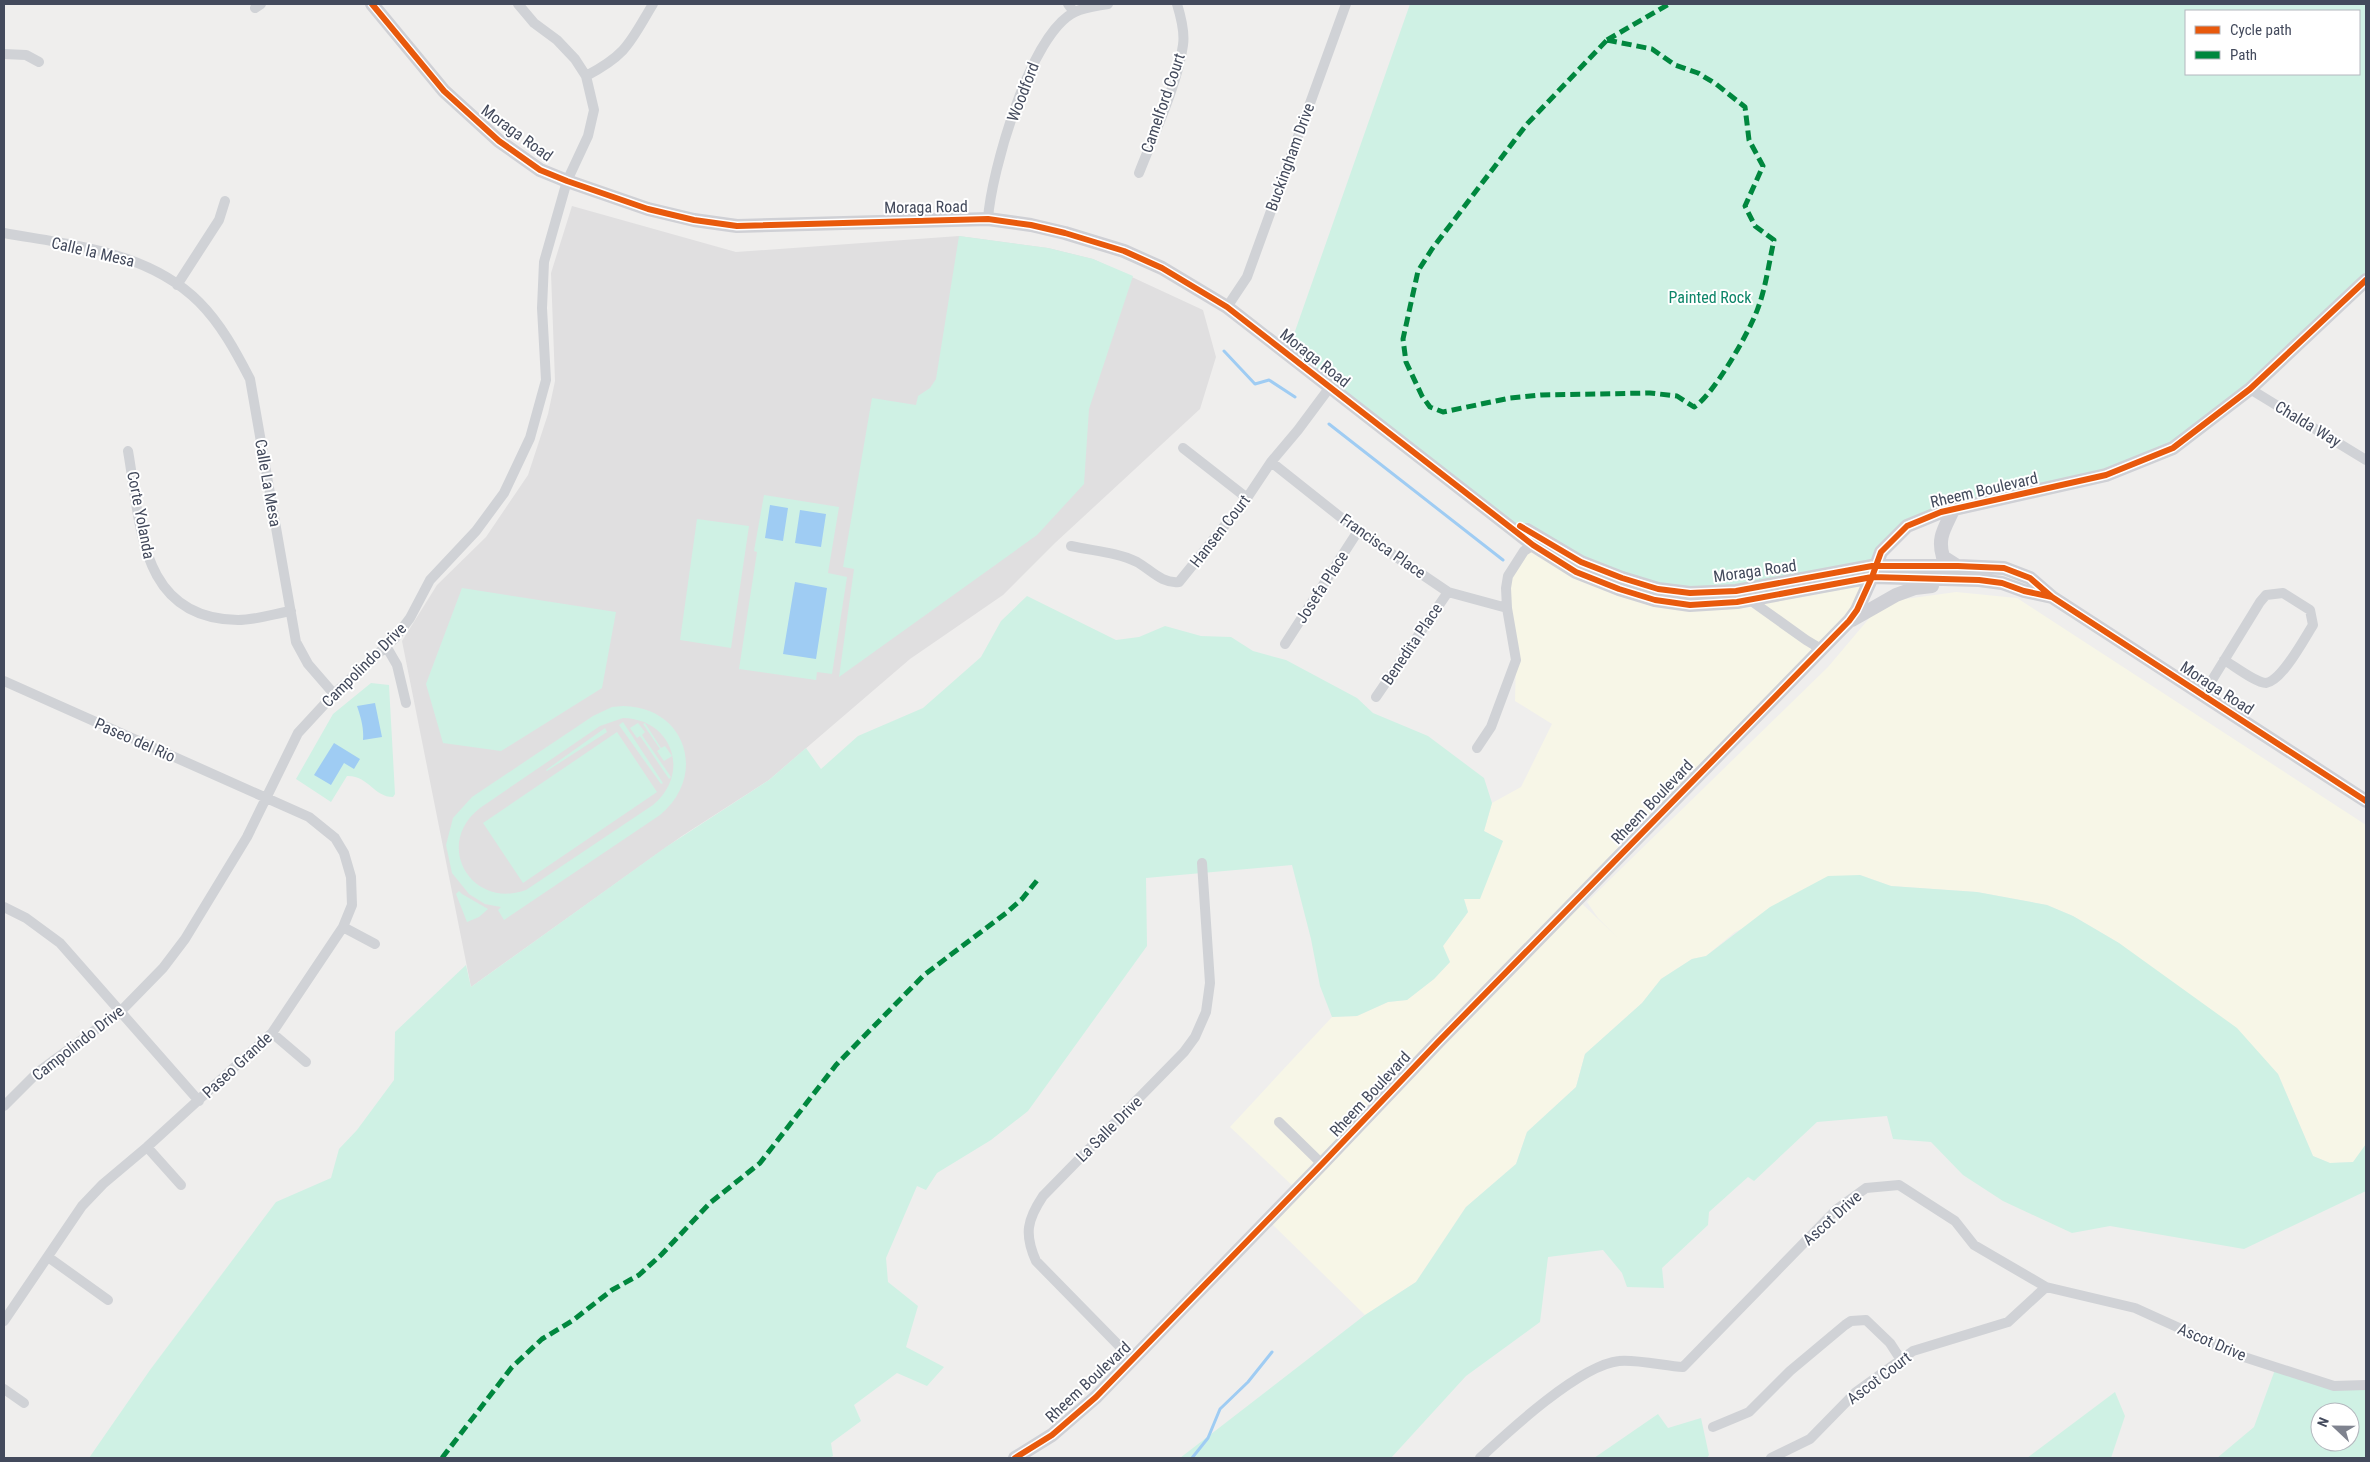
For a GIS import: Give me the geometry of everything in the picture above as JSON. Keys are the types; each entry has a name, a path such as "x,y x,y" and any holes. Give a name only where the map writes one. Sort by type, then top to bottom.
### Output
{"main road":[{"name":"Moraga Road","path":"372,4 416,59 462,109 499,141 540,170 567,182 648,209 694,220 737,226 988,219 1031,225 1124,251 1162,268 1227,307 1533,545 1576,572 1619,589 1656,600 1690,604 1750,600 1874,571"},
{"name":"Rheem Boulevard","path":"1016,1458 1052,1434 1096,1398 1439,1041 1849,621 1857,610 1881,552 1907,526 1940,512 2106,475 2173,448 2250,389 2354,294 2366,280"},
{"name":"Moraga Road","path":"1474,499 1582,562 1622,578 1658,589 1690,593 1736,591 1874,571 1955,573 2004,568 2030,578 2052,597 2366,801"},
{"path":"1849,621 1902,593 1955,573 1943,557 1939,546 1942,533 1953,510"}],"street":[{"name":"Campolindo Drive","path":"4,1106 38,1072 121,1011 163,968 184,939 246,837 298,733 334,694 386,646 410,618 430,580 476,531 504,493 530,438 546,380 542,308 544,262 567,182 592,125 594,110 586,76 575,59 557,40 534,23 518,4"},
{"path":"586,76 619,56 634,39 653,4"},
{"name":"Woodford","path":"988,219 995,179 1027,78 1048,36 1071,8 1108,4"},
{"name":"Camelford Court","path":"1139,173 1171,89 1183,45 1183,31 1177,4"},
{"name":"Buckingham Drive","path":"1227,307 1247,277 1346,4"},
{"path":"4,54 26,55 39,62"},
{"path":"177,285 219,220 225,201"},
{"name":"Calle la Mesa","path":"4,233 99,251 141,263 177,285"},
{"name":"Calle La Mesa","path":"177,285 199,301 216,321 234,348 250,379 296,642 308,664 334,694"},
{"name":"Hansen Court","path":"1071,546 1122,556 1137,563 1163,580 1179,582 1247,498 1271,462 1330,387"},
{"name":"Chalda Way","path":"2250,389 2366,460"},
{"path":"1183,448 1247,498"},
{"name":"Corte Yolanda","path":"128,451 146,555 163,586 175,599 193,612 217,619 240,620 290,611"},
{"name":"Francisca Place","path":"1271,462 1358,531 1448,592 1507,608"},
{"name":"Josefa Place","path":"1285,644 1358,531"},
{"path":"1476,748 1491,727 1516,660 1507,608 1506,588 1508,576 1524,551 1533,545"},
{"name":"Benedita Place","path":"1376,697 1448,592"},
{"path":"2202,695 2224,660 2266,595 2282,592 2310,610 2313,626 2279,677 2266,683 2258,681 2224,660"},
{"path":"1750,600 1806,640 1821,648"},
{"path":"386,646 397,665 406,703"},
{"name":"Paseo del Rio","path":"4,681 266,799"},
{"name":"Paseo Grande","path":"4,1321 82,1206 103,1184 147,1147 272,1033 343,927 352,904 352,877 344,853 335,838 309,817 266,799"},
{"name":"La Salle Drive","path":"1133,1360 1036,1261 1028,1244 1029,1226 1035,1208 1043,1196 1184,1052 1195,1037 1206,1012 1210,983 1202,863"},
{"path":"4,907 26,918 60,942 198,1101"},
{"path":"343,927 375,944"},
{"path":"272,1033 306,1062"},
{"path":"1279,1122 1322,1164"},
{"path":"147,1147 181,1185"},
{"name":"Ascot Drive","path":"1480,1458 1518,1423 1588,1370 1619,1361 1683,1368 1837,1209 1866,1188 1899,1184 1955,1221 1974,1245 2046,1287 2135,1308 2241,1356 2334,1386 2366,1385"},
{"path":"48,1257 108,1300"},
{"name":"Ascot Court","path":"1771,1458 1810,1439 1856,1392 1913,1351 2008,1322 2046,1287"},
{"path":"1713,1427 1749,1412 1790,1371 1851,1321 1866,1320 1890,1343 1901,1360"},
{"path":"4,1389 24,1403"}],"shaded area":[{"path":"572,206 736,252 959,236 1048,248 1093,259 1203,310 1216,357 1200,409 1055,543 1003,595 910,659 769,780 682,836 471,987 402,641 437,585 486,537 528,475 548,414 555,381 551,273"},
{"path":"1524,551 1875,566 1857,610 1577,899 1617,937 1598,918 1587,902 1828,667 1883,602 1956,592 2017,598 2366,825 2366,1144 2354,1162 2330,1163 2313,1156 2278,1074 2119,943 2073,916 2047,905 1977,892 1891,886 1860,875 1735,932 1706,956 1692,959 1661,979 1642,1003 1585,1054 1576,1087 1527,1132 1516,1164 1466,1207 1416,1282 1365,1315 1268,1220 1297,1190 1230,1127 1332,1017 1357,1016 1388,1002 1407,1000 1434,979 1450,962 1443,946 1468,912 1464,899 1503,841 1484,831 1492,803 1521,787 1552,724 1515,701 1516,660 1506,588"}],"green space":[{"name":"Painted Rock","path":"1410,4 2366,4 2366,280 2173,448 2106,475 1921,519 1875,566 1690,593 1581,562 1474,499 1287,354"},
{"path":"959,236 1048,248 1093,259 1133,276 1089,409 1084,484 1037,535 839,677 854,569 843,567 872,398 916,405 918,396 930,388 936,379"},
{"path":"764,495 839,507 828,573 847,577 832,674 817,672 816,680 739,669 757,552 754,551"},
{"path":"697,519 749,526 731,648 680,640"},
{"path":"462,588 616,612 602,688 501,751 443,743 426,684"},
{"path":"1027,596 1116,640 1139,637 1165,626 1201,636 1231,637 1253,651 1286,660 1357,698 1373,713 1428,736 1484,778 1492,803 1484,831 1503,841 1480,899 1464,899 1468,912 1443,946 1450,962 1434,979 1407,1000 1388,1002 1357,1016 1332,1017 1320,986 1311,939 1292,865 1146,878 1147,946 1028,1111 991,1140 937,1173 926,1190 917,1186 886,1258 888,1282 918,1306 906,1347 944,1367 927,1386 897,1373 854,1405 861,1421 831,1443 833,1456 829,1458 89,1458 150,1370 276,1202 331,1178 339,1149 357,1130 394,1080 395,1032 466,965 471,987 666,847 769,780 806,748 821,769 858,736 923,708 981,657 1001,621"},
{"path":"371,683 389,685 395,794 393,797 386,796 366,782 347,776 331,802 296,779 333,714"},
{"path":"623,706 645,709 662,718 675,730 683,746 686,763 683,781 675,799 660,815 504,920 498,910 501,907 485,904 469,894 452,873 446,845 453,818 472,797 593,716 612,707","holes":["623,718 640,721 654,728 664,738 671,750 673,764 671,778 665,792 653,805 526,890 506,894 489,891 475,882 465,870 459,855 460,839 466,823 480,808 600,726"]},
{"path":"623,722 663,783 661,784 619,725"},
{"path":"638,723 645,732 642,735 671,777 669,779 640,736 637,738 630,728"},
{"path":"645,723 661,748 665,746 672,756 664,761 657,751 660,749 643,724"},
{"path":"605,728 607,732 546,770"},
{"path":"617,732 657,792 523,883 483,823"},
{"path":"1860,875 1891,886 1977,892 2047,905 2073,916 2119,943 2237,1028 2278,1074 2313,1156 2330,1163 2353,1162 2366,1144 2366,1191 2244,1249 2110,1226 2072,1233 2003,1201 1963,1175 1931,1142 1893,1139 1887,1116 1817,1122 1754,1181 1748,1177 1709,1212 1708,1225 1662,1268 1664,1288 1627,1287 1622,1273 1603,1250 1548,1257 1540,1322 1466,1376 1391,1458 1180,1458 1365,1315 1416,1282 1466,1207 1516,1164 1527,1132 1576,1087 1585,1054 1642,1003 1661,979 1692,959 1706,956 1770,907 1828,876"},
{"path":"459,891 488,909 479,917 467,922 456,894"},
{"path":"2276,1367 2334,1386 2366,1386 2366,1458 2217,1458 2254,1427"},
{"path":"2115,1392 2125,1416 2111,1458 2027,1458"},
{"path":"1658,1414 1668,1428 1701,1418 1709,1455 1707,1458 1594,1458"}],"water":[{"path":"770,505 788,508 783,541 765,538"},
{"path":"800,510 826,514 821,547 795,543"},
{"path":"795,582 827,588 816,659 783,654"},
{"path":"375,703 382,737 363,740 362,723 357,706"},
{"path":"334,743 360,759 354,769 344,763 331,785 314,775"}],"waterway":[{"path":"1224,351 1255,384 1269,380 1295,397"},
{"path":"1329,424 1503,560"},
{"path":"1192,1458 1208,1438 1220,1409 1248,1382 1272,1352"}],"marked path":[{"path":"1607,40 1669,4"},
{"path":"1607,40 1652,49 1675,65 1698,73 1716,84 1745,107 1749,140 1763,166 1745,206 1755,226 1774,240 1763,292 1754,318 1720,377 1702,401 1694,407 1677,396 1650,393 1541,395 1510,398 1443,412 1430,407 1422,396 1406,362 1403,339 1418,271 1432,249 1527,124 1607,40"},
{"path":"442,1458 512,1367 542,1339 572,1321 612,1290 639,1275 661,1255 710,1203 760,1163 836,1065 924,975 1006,913 1022,899 1039,878"}],"cycle path":[{"path":"372,4 444,91 499,141 540,170 648,209 694,220 737,226 988,219 1031,225 1065,233 1124,251 1162,268 1227,307 1533,545 1576,572 1619,589 1655,600 1690,605 1737,602 1872,577 1979,580 2002,583 2024,591 2052,597"},
{"path":"1015,1458 1052,1435 1096,1397 1439,1041 1849,621 1857,610 1881,552 1907,526 1941,512 2106,475 2173,448 2250,389 2366,280"},
{"path":"1520,526 1581,562 1622,578 1658,589 1690,593 1736,591 1872,566 2004,568 2030,578 2052,597 2366,801"}]}
